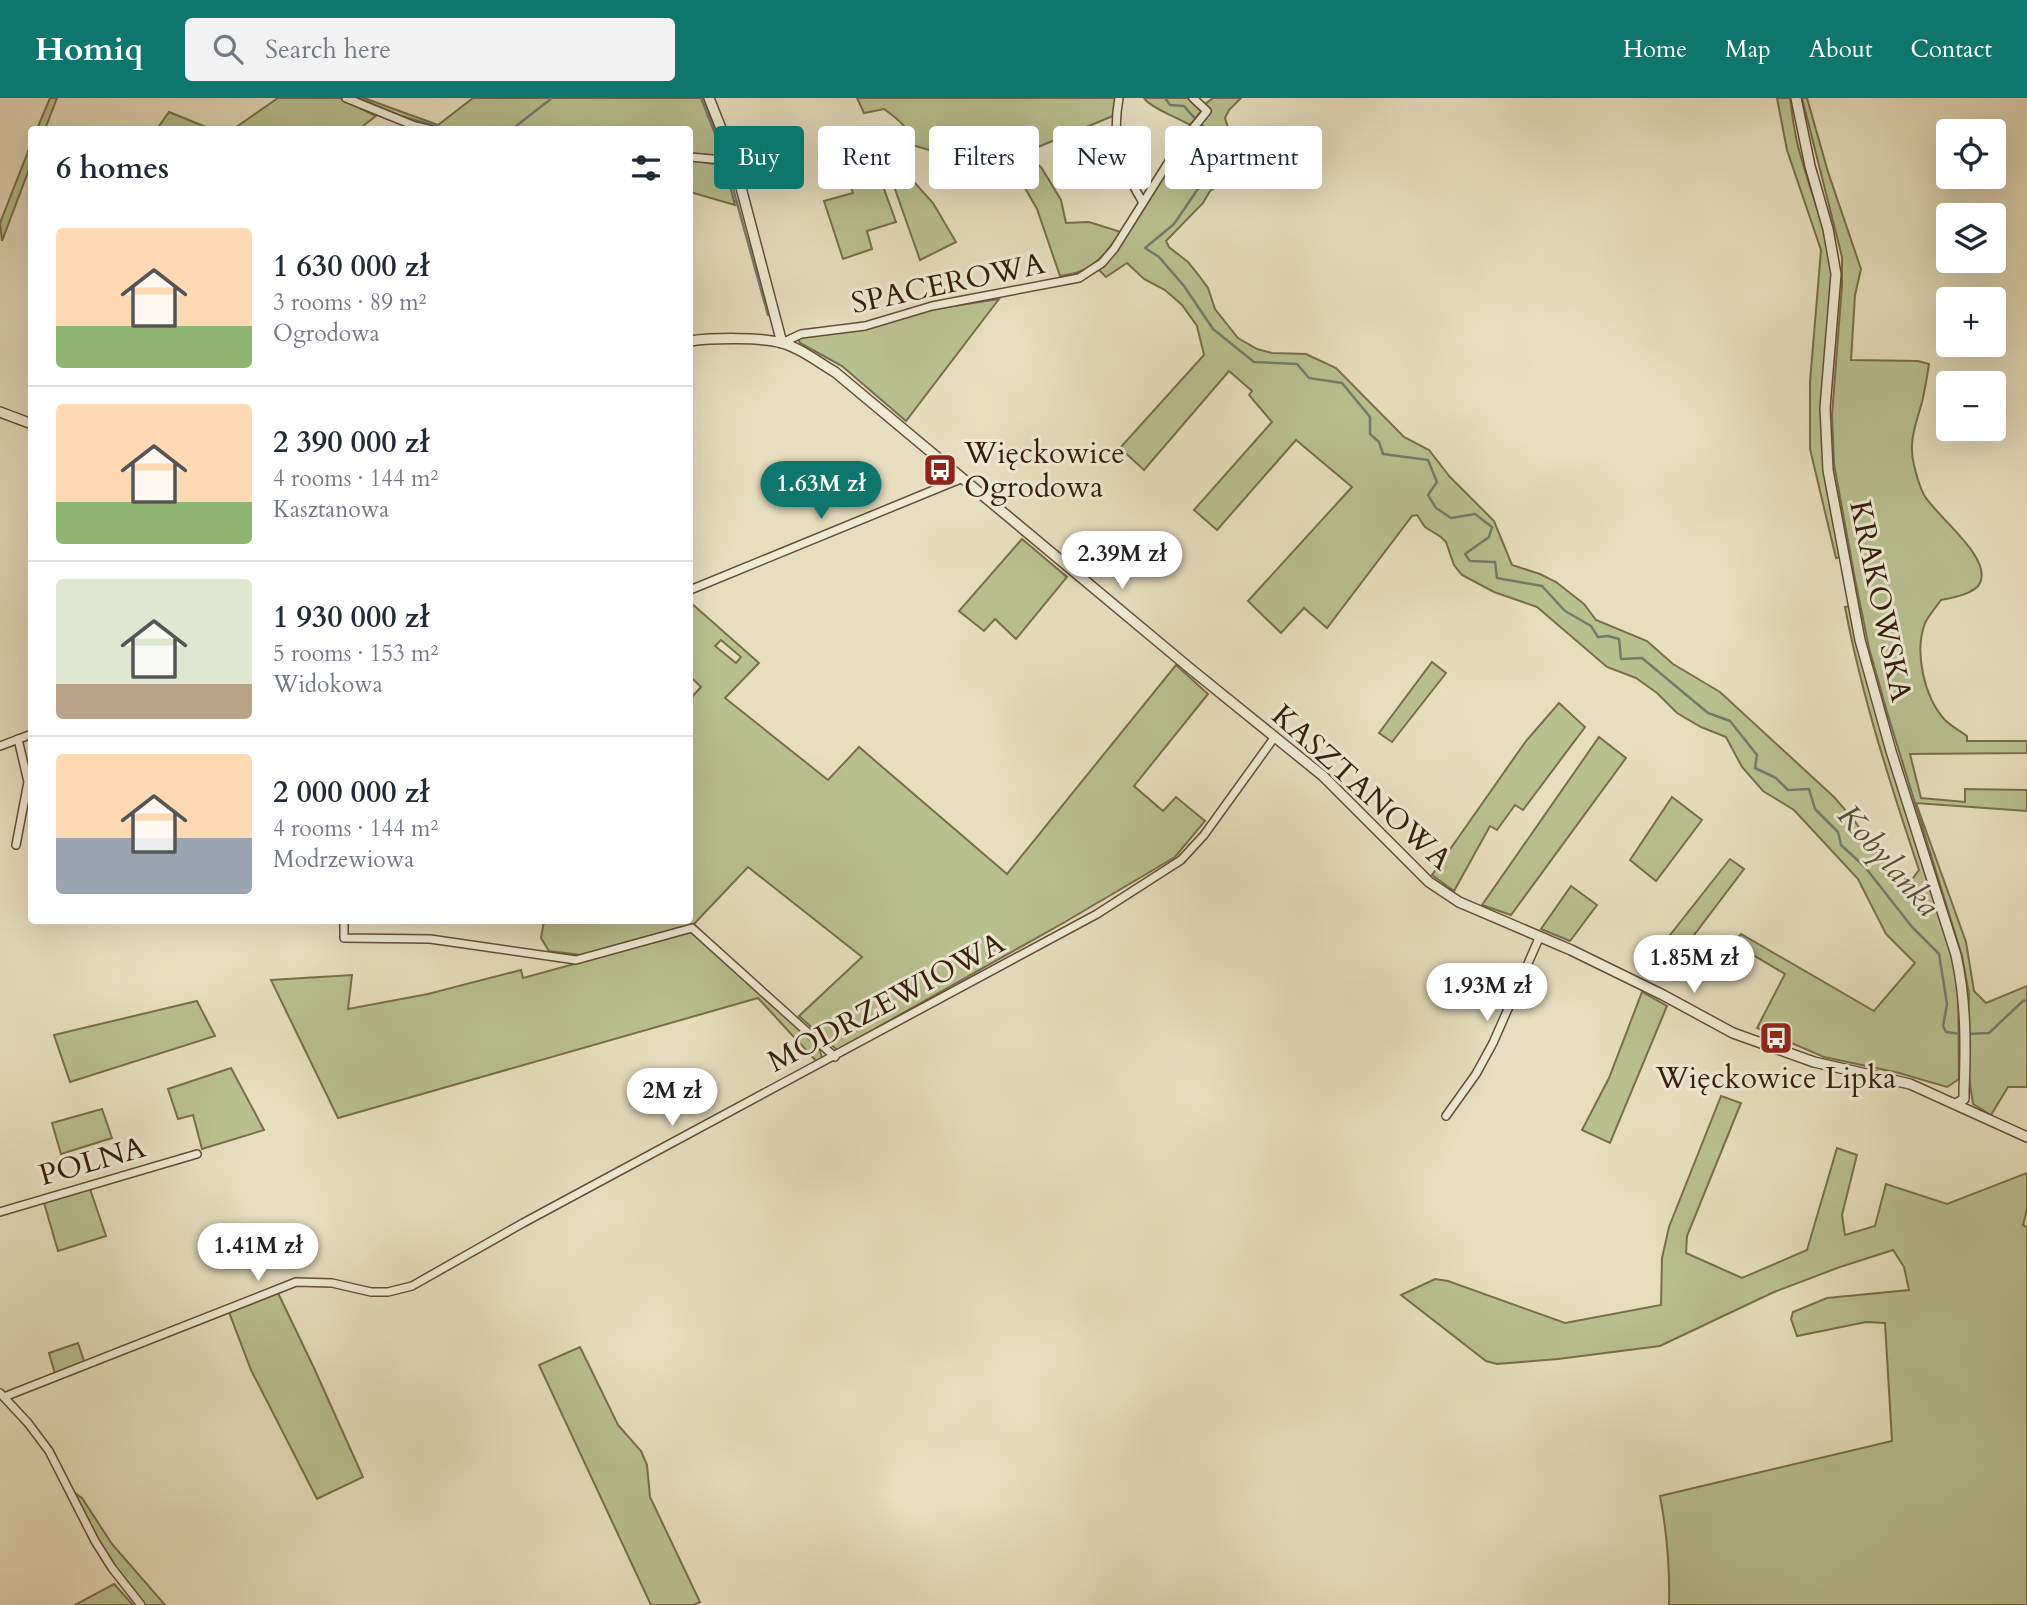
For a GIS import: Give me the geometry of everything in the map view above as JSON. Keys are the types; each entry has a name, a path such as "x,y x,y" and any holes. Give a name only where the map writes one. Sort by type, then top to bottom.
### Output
{"street":[{"path":"346,98 415,126"},
{"path":"709,98 720,126"},
{"path":"1119,98 1116,142 1142,201"},
{"name":"SPACEROWA","path":"782,343 801,334 865,326 932,306 1079,278 1102,263 1114,249 1142,201 1194,124 1207,111 1193,98"},
{"name":"KRAKOWSKA","path":"1796,98 1810,166 1828,229 1836,274 1825,408 1828,470 1860,640 1962,982 1966,1023 1964,1099 1956,1104"},
{"path":"693,156 714,159"},
{"path":"693,341 720,339 782,343 741,189"},
{"name":"KASZTANOWA","path":"782,343 835,372 1323,776 1447,897 1540,936 1748,1039 1814,1062 1910,1084 2027,1137"},
{"path":"0,412 28,422"},
{"path":"693,589 963,478"},
{"path":"0,746 28,735"},
{"name":"MODRZEWIOWA","path":"2,1395 296,1282 332,1283 371,1292 388,1292 412,1286 523,1223 1097,914 1181,860 1204,835 1274,738"},
{"path":"16,845 28,782 18,739"},
{"path":"344,924 344,938 430,939 576,960 692,928 835,1057"},
{"path":"1447,1116 1476,1074 1493,1043 1540,936"},
{"name":"POLNA","path":"0,1212 197,1154"},
{"path":"2,1395 49,1451 95,1541 141,1605"}],"green space":[{"path":"50,98 57,98 46,126 38,126"},
{"path":"278,98 340,98 376,116 363,126 238,126"},
{"path":"352,98 364,98 438,125 473,98 704,98 714,128 714,156 693,153 693,126 430,126 405,120"},
{"path":"857,98 1116,98 1113,116 1089,126 1053,126 1053,141 1039,147 1039,126 929,126 929,150 915,146 915,126 903,126 884,109 864,113"},
{"path":"1144,98 1188,98 1201,111 1190,125 1158,109"},
{"path":"1213,98 1241,98 1225,118 1228,126 1198,126 1210,112 1204,105"},
{"path":"1777,98 1790,98 1798,146 1824,232 1831,268 1833,287 1822,430 1841,557 1836,558 1810,449 1810,382 1821,250 1787,150"},
{"path":"1802,98 1807,98 1828,172 1861,269 1855,295 1851,360 1918,361 1929,364 1912,441 1915,469 1924,495 1971,550 1982,573 1977,587 1962,595 1941,600 1925,623 1921,660 1931,699 1947,722 1967,736 1967,741 2027,741 2027,753 1910,754 1921,798 1965,802 1965,789 2027,790 2027,811 1916,803 1966,942 1974,991 1986,1003 2027,986 2027,1087 2008,1087 1991,1115 1973,1104 1967,1065 1969,994 1962,956 1887,712 1869,648 1854,574 1834,464 1832,415 1842,257"},
{"path":"169,112 204,126 159,126"},
{"path":"28,152 28,172 2,241 0,223"},
{"path":"693,160 714,163 714,189 731,189 735,205 693,193"},
{"path":"1039,166 1061,200 1066,223 1089,222 1121,232 1096,262 1080,271 1060,276 1037,209 1025,189 1039,189"},
{"path":"1165,166 1165,189 1213,189 1166,241 1197,273 1208,288 1215,309 1238,338 1257,349 1272,353 1306,354 1336,368 1404,437 1429,450 1450,477 1494,521 1512,565 1556,582 1584,604 1596,620 1647,641 1673,664 1720,692 1834,797 1854,820 1883,862 1900,878 1913,878 1919,870 1868,707 1845,607 1851,606 1958,977 1959,1079 1947,1087 1899,1073 1824,1057 1757,1028 1785,974 1733,943 1741,934 1874,1011 1915,963 1886,934 1858,879 1794,810 1763,791 1742,767 1726,737 1677,713 1657,693 1636,678 1607,667 1537,607 1494,592 1462,575 1454,565 1446,542 1425,527 1417,515 1412,516 1327,628 1304,608 1281,633 1248,601 1352,487 1296,440 1217,530 1194,510 1272,422 1249,395 1252,391 1229,371 1144,470 1120,448 1204,355 1197,326 1182,305 1165,290 1144,279 1127,263 1106,277 1099,270 1123,241"},
{"path":"915,183 933,203 956,242 920,260 895,189 915,189"},
{"path":"852,189 884,189 896,222 867,231 872,249 843,259 824,201 853,193"},
{"path":"999,299 906,421 842,366 800,343 798,339 865,329 934,309"},
{"path":"1022,539 1067,577 1016,639 995,619 984,631 959,611"},
{"path":"693,605 759,663 725,698 828,780 859,747 1007,874 1176,665 1208,694 1134,786 1163,811 1176,797 1205,821 1175,857 837,1050 799,1016 862,957 748,867 694,924 581,955 549,951 541,938 543,924 693,924 693,696 701,687 693,679","holes":["721,640 741,657 736,663 715,646"]},
{"path":"1432,662 1446,673 1392,742 1379,733"},
{"path":"1559,703 1585,727 1523,810 1515,805 1497,830 1490,826 1454,891 1432,875 1526,741"},
{"path":"1599,737 1626,758 1511,915 1482,905"},
{"path":"1672,797 1702,820 1656,881 1630,860"},
{"path":"1730,859 1744,869 1685,947 1670,935"},
{"path":"1571,886 1597,905 1570,941 1541,929"},
{"path":"691,932 818,1046 823,1060 817,1062 758,998 338,1118 271,980 352,975 348,1009 428,994 521,970 523,978"},
{"path":"1642,992 1667,1006 1610,1143 1582,1130 1609,1078"},
{"path":"197,1001 215,1036 70,1082 54,1035"},
{"path":"231,1068 264,1130 202,1149 193,1115 178,1119 168,1089"},
{"path":"1721,1096 1741,1103 1687,1236 1686,1253 1742,1278 1807,1250 1837,1148 1857,1155 1842,1215 1845,1235 1875,1226 1886,1184 1947,1204 2027,1173 2027,1209 2023,1225 2027,1227 2027,1605 1669,1605 1668,1550 1660,1496 1892,1441 1885,1323 1866,1322 1797,1336 1791,1319 1793,1312 1827,1298 1909,1290 1904,1267 1893,1250 1774,1292 1660,1346 1558,1359 1497,1364 1486,1361 1401,1295 1435,1279 1448,1281 1565,1323 1661,1305 1662,1258 1669,1227"},
{"path":"102,1109 112,1138 61,1154 52,1123"},
{"path":"88,1183 106,1236 58,1251 42,1196"},
{"path":"278,1293 363,1477 317,1499 251,1370 229,1312"},
{"path":"78,1343 84,1361 55,1374 49,1353"},
{"path":"580,1347 618,1425 641,1451 647,1465 650,1497 700,1602 694,1605 651,1605 539,1365"},
{"path":"71,1490 82,1498 112,1544 165,1605 144,1605 113,1566"},
{"path":"114,1584 133,1605 75,1605"}],"waterway":[{"path":"359,98 400,116 436,126"},
{"path":"516,126 552,98"},
{"path":"701,98 724,156 768,315"},
{"name":"Kobylanka","path":"1165,98 1170,105 1184,106 1214,138 1219,146 1221,166 1217,180 1202,183 1174,224 1145,248 1159,257 1184,286 1213,329 1254,362 1297,364 1309,378 1342,383 1370,417 1370,434 1379,442 1383,454 1428,460 1437,482 1428,495 1436,508 1451,518 1475,514 1492,527 1489,537 1465,554 1470,561 1495,562 1497,578 1542,586 1565,611 1591,626 1598,637 1619,639 1621,659 1642,658 1708,713 1730,721 1757,755 1755,768 1776,778 1788,790 1809,789 1815,809 1838,832 1841,845 1865,867 1912,927 1939,954 1947,1004 1943,1026 1946,1032 1961,1034"},
{"path":"693,160 714,164"},
{"name":"Kobylanka","path":"1968,1034 1989,1033 2027,1000"}],"place":[{"name":"Więckowice Ogrodowa","path":"940,470"},
{"name":"Więckowice Lipka","path":"1776,1038"}]}
